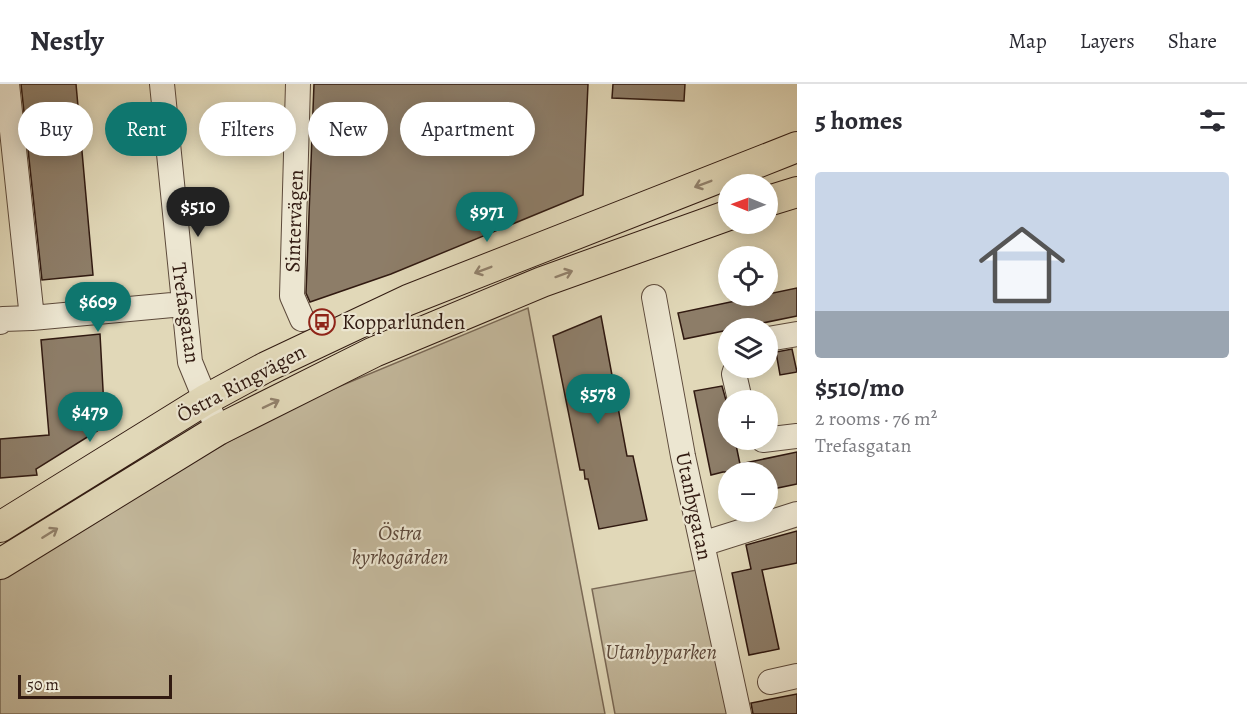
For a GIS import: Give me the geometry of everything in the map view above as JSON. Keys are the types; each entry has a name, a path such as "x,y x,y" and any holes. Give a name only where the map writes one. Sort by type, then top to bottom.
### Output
{"main road":[{"name":"Östra Ringvägen","path":"0,527 205,400 266,367 408,300 797,147"},
{"path":"778,198 797,192"},
{"name":"Östra Ringvägen","path":"0,564 218,430 395,344 542,282 718,219"}],"street":[{"path":"8,84 32,318"},
{"name":"Trefasgatan","path":"162,84 190,362 218,430"},
{"name":"Sintervägen","path":"298,84 292,296 302,319"},
{"name":"Utanbygatan","path":"654,297 683,456 739,714"},
{"path":"0,322 3,319 183,304"},
{"path":"778,339 796,339"},
{"path":"778,438 797,436"},
{"path":"702,543 797,514"},
{"path":"770,682 797,676"}],"green space":[{"name":"Östra kyrkogården","path":"528,308 605,714 0,714 0,580 163,478 297,404"},
{"name":"Utanbyparken","path":"702,569 732,714 615,714 592,589"}],"building":[{"path":"21,84 76,84 78,102 23,102"},
{"path":"314,84 588,84 583,195 391,274 310,302 306,293 311,156 388,156 388,102 313,102"},
{"path":"613,84 685,84 684,101 612,98"},
{"path":"29,156 82,156 93,275 42,280"},
{"path":"797,288 797,316 778,320 778,318 718,318 718,332 684,339 678,313 718,305 778,306 778,292"},
{"path":"601,316 627,456 633,456 647,520 599,529 588,479 585,479 584,470 580,470 553,336"},
{"path":"100,334 105,426 36,469 37,475 0,478 0,439 49,435 41,340"},
{"path":"792,349 797,372 780,375 778,352"},
{"path":"722,386 723,390 718,390 718,450 737,450 740,462 718,462 718,473 711,475 694,391"},
{"path":"797,452 797,484 778,488 778,462 750,462"},
{"path":"797,531 797,563 762,570 779,649 749,655 732,573 751,569 746,545"},
{"path":"797,694 797,714 753,714 751,703"}],"place":[{"name":"Kopparlunden","path":"322,322"}]}
